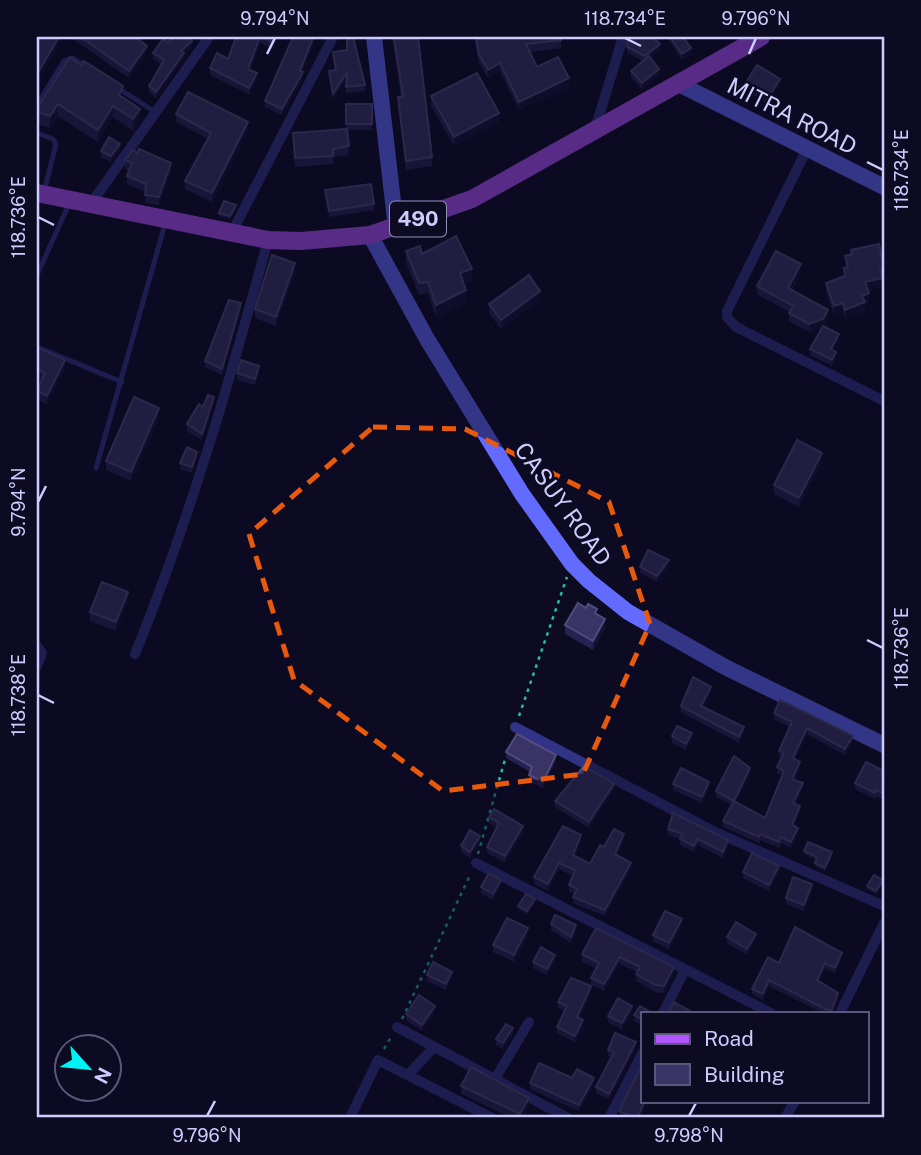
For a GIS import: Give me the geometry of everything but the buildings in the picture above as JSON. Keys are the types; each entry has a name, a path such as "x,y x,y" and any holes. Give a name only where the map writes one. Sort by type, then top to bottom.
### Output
{"main road":[{"name":"490","path":"40,194 268,240 301,241 370,235 472,199 761,37"}],"street":[{"path":"90,205 209,37"},
{"path":"231,234 332,37"},
{"path":"374,37 396,228"},
{"path":"595,129 623,37"},
{"name":"MITRA ROAD","path":"679,84 884,187"},
{"path":"807,149 727,311 727,317 736,327 884,401"},
{"name":"CASUY ROAD","path":"370,235 427,339 522,494 572,564 628,612 725,667 884,745"},
{"path":"135,654 175,551 222,408 268,240"},
{"path":"37,646 42,653 37,666"},
{"path":"514,727 713,831 884,906"},
{"path":"476,863 769,1012"},
{"path":"840,1012 884,923"},
{"path":"664,1012 685,970"},
{"path":"495,1079 529,1022"},
{"path":"397,1027 568,1118"},
{"path":"408,1075 434,1047"},
{"path":"609,1118 641,1056"},
{"path":"351,1118 378,1060 492,1118"},
{"path":"785,1118 794,1102"}],"lane":[{"path":"37,105 68,58 99,75"},
{"path":"110,82 155,112"},
{"path":"37,133 52,139 56,144 40,194"},
{"path":"37,275 70,201"},
{"path":"96,468 166,221"},
{"path":"37,347 122,382"}],"path":[{"path":"514,727 572,564"},
{"path":"378,1060 415,996 476,863 508,752"}],"highlighted area":[{"path":"373,427 465,429 609,502 650,624 583,774 443,791 294,680 249,534"}]}
